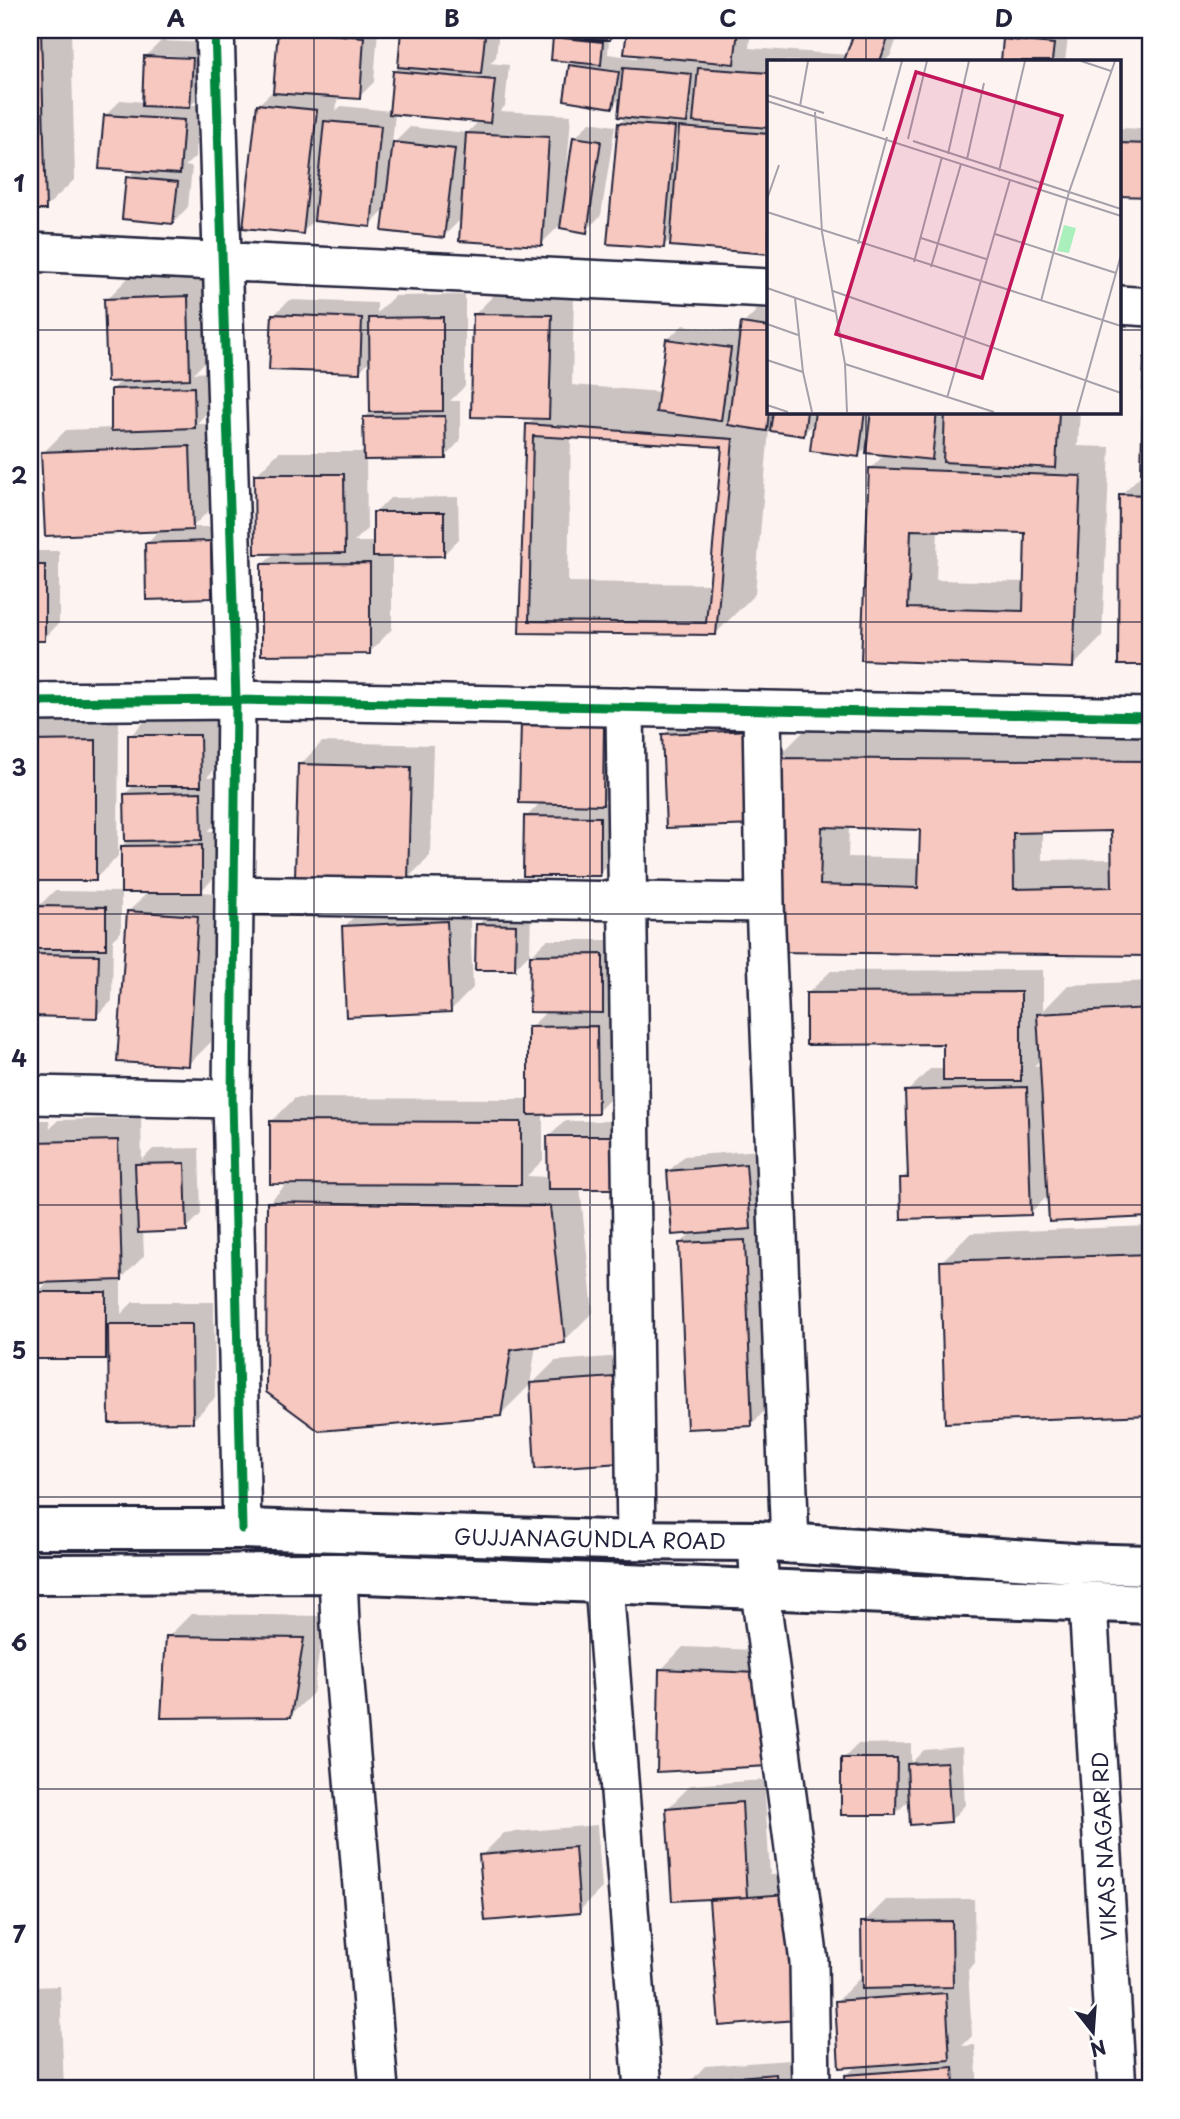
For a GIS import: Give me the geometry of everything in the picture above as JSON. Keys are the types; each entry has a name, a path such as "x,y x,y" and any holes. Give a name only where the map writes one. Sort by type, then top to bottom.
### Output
{"main road":[{"name":"GUJJANAGUNDLA ROAD","path":"30,1530 242,1530 774,1543 1073,1563 1150,1565"},
{"name":"GUJJANAGUNDLA ROAD","path":"30,1574 338,1573 1088,1604 1150,1604"}],"street":[{"path":"215,30 220,261 236,700 232,1099 242,1530"},
{"path":"30,252 767,288"},
{"path":"1120,305 1150,307"},
{"path":"30,702 236,700 1150,717"},
{"path":"625,707 636,1540"},
{"path":"762,710 774,1543 760,1591 809,1962 811,2089"},
{"path":"234,895 765,903"},
{"path":"30,1095 232,1099"},
{"path":"338,1573 379,2089"},
{"path":"604,1585 643,2089"},
{"name":"VIKAS NAGAR RD","path":"1088,1604 1117,2089"}],"building":[{"path":"30,30 41,30 46,210 30,210"},
{"path":"278,30 364,37 360,99 273,93"},
{"path":"401,30 485,36 481,74 398,67"},
{"path":"576,30 611,30 610,40 575,38"},
{"path":"627,30 738,30 734,64 624,54"},
{"path":"855,30 891,30 880,60 844,60"},
{"path":"553,37 603,42 601,65 551,60"},
{"path":"1003,39 1054,44 1052,60 1001,60"},
{"path":"144,56 193,58 190,108 142,106"},
{"path":"569,65 619,72 613,108 564,100"},
{"path":"623,68 692,74 687,123 618,117"},
{"path":"698,68 767,73 767,128 693,122"},
{"path":"393,71 495,80 490,123 389,114"},
{"path":"257,104 317,110 303,234 243,228"},
{"path":"104,115 184,120 180,174 99,169"},
{"path":"324,121 381,126 371,227 314,221"},
{"path":"618,123 675,127 664,248 607,244"},
{"path":"679,127 767,134 767,254 670,246"},
{"path":"466,133 549,137 542,246 459,241"},
{"path":"573,137 601,141 587,233 560,228"},
{"path":"393,142 455,149 444,238 382,231"},
{"path":"1120,143 1150,144 1150,197 1120,196"},
{"path":"126,177 178,182 173,224 122,219"},
{"path":"188,296 190,379 107,382 104,299"},
{"path":"272,314 362,318 360,373 269,370"},
{"path":"473,314 552,315 549,419 471,417"},
{"path":"443,317 443,411 370,412 369,318"},
{"path":"741,323 767,327 767,431 728,425"},
{"path":"666,339 731,348 721,421 656,412"},
{"path":"1144,358 1150,358 1150,474 1141,473"},
{"path":"194,387 195,428 111,431 111,389"},
{"path":"773,413 807,413 804,436 770,431"},
{"path":"815,413 865,413 859,457 810,451"},
{"path":"871,413 937,413 932,460 866,453"},
{"path":"945,413 1059,413 1056,468 943,462"},
{"path":"445,416 446,459 364,460 363,417"},
{"path":"526,424 733,439 716,635 519,633","holes":["533,436 722,447 706,623 529,621"]},
{"path":"190,446 193,530 45,536 41,452"},
{"path":"869,468 1081,476 1073,668 861,660","holes":["911,530 1025,533 1023,611 908,608"]},
{"path":"254,474 344,474 345,553 255,554"},
{"path":"1119,494 1150,495 1150,665 1118,665"},
{"path":"373,512 444,512 444,556 373,557"},
{"path":"211,541 212,598 146,600 145,543"},
{"path":"370,563 370,654 261,655 261,564"},
{"path":"30,565 45,565 45,641 30,641"},
{"path":"521,722 604,724 603,805 519,803"},
{"path":"753,730 757,825 666,828 662,734"},
{"path":"128,735 200,735 201,786 128,786"},
{"path":"96,740 96,881 30,881 30,741"},
{"path":"775,758 1150,761 1150,956 772,952","holes":["822,827 920,830 918,888 820,885","1111,831 1112,887 1014,889 1013,833"]},
{"path":"298,764 411,767 408,880 295,878"},
{"path":"201,792 202,840 125,841 124,794"},
{"path":"524,816 600,817 600,876 523,876"},
{"path":"202,845 202,893 121,893 121,846"},
{"path":"37,906 106,907 106,949 36,949"},
{"path":"127,911 198,916 189,1066 117,1062"},
{"path":"447,921 451,1012 346,1017 342,926"},
{"path":"476,924 516,925 515,970 475,970"},
{"path":"31,954 99,955 97,1018 30,1016"},
{"path":"603,954 603,1013 529,1012 530,955"},
{"path":"1021,992 1021,1081 943,1081 943,1044 806,1045 806,993"},
{"path":"1150,1008 1150,1217 1049,1222 1037,1014"},
{"path":"597,1026 598,1114 528,1115 528,1027"},
{"path":"1027,1087 1031,1215 901,1219 900,1178 908,1178 905,1091"},
{"path":"270,1121 521,1122 521,1185 270,1184"},
{"path":"547,1136 625,1136 624,1189 548,1189"},
{"path":"118,1140 122,1280 37,1283 34,1142"},
{"path":"185,1163 187,1231 138,1233 135,1164"},
{"path":"746,1164 751,1229 672,1235 667,1171"},
{"path":"267,1202 550,1206 565,1343 511,1350 501,1416 319,1431 266,1392"},
{"path":"745,1240 752,1426 687,1429 679,1243"},
{"path":"1150,1254 1150,1415 945,1423 940,1261"},
{"path":"35,1292 106,1292 106,1359 35,1359"},
{"path":"108,1324 192,1324 193,1422 109,1423"},
{"path":"614,1377 620,1463 535,1469 530,1383"},
{"path":"166,1636 304,1638 291,1717 161,1718"},
{"path":"659,1669 759,1673 769,1766 657,1772"},
{"path":"841,1758 897,1758 896,1815 841,1815"},
{"path":"947,1762 951,1822 910,1825 907,1764"},
{"path":"742,1802 747,1897 672,1901 666,1808"},
{"path":"575,1847 580,1913 485,1921 479,1855"},
{"path":"787,1894 796,2020 719,2026 709,1900"},
{"path":"952,1921 953,1987 862,1989 861,1922"},
{"path":"946,1993 950,2060 839,2068 835,2001"},
{"path":"32,2015 35,2089 30,2089"},
{"path":"953,2067 954,2089 846,2089 845,2075"},
{"path":"776,2074 777,2089 689,2089 688,2081"}],"cycle path":[{"path":"215,30 236,700 232,1099 242,1529"},
{"path":"30,702 236,700 1150,717"}]}
